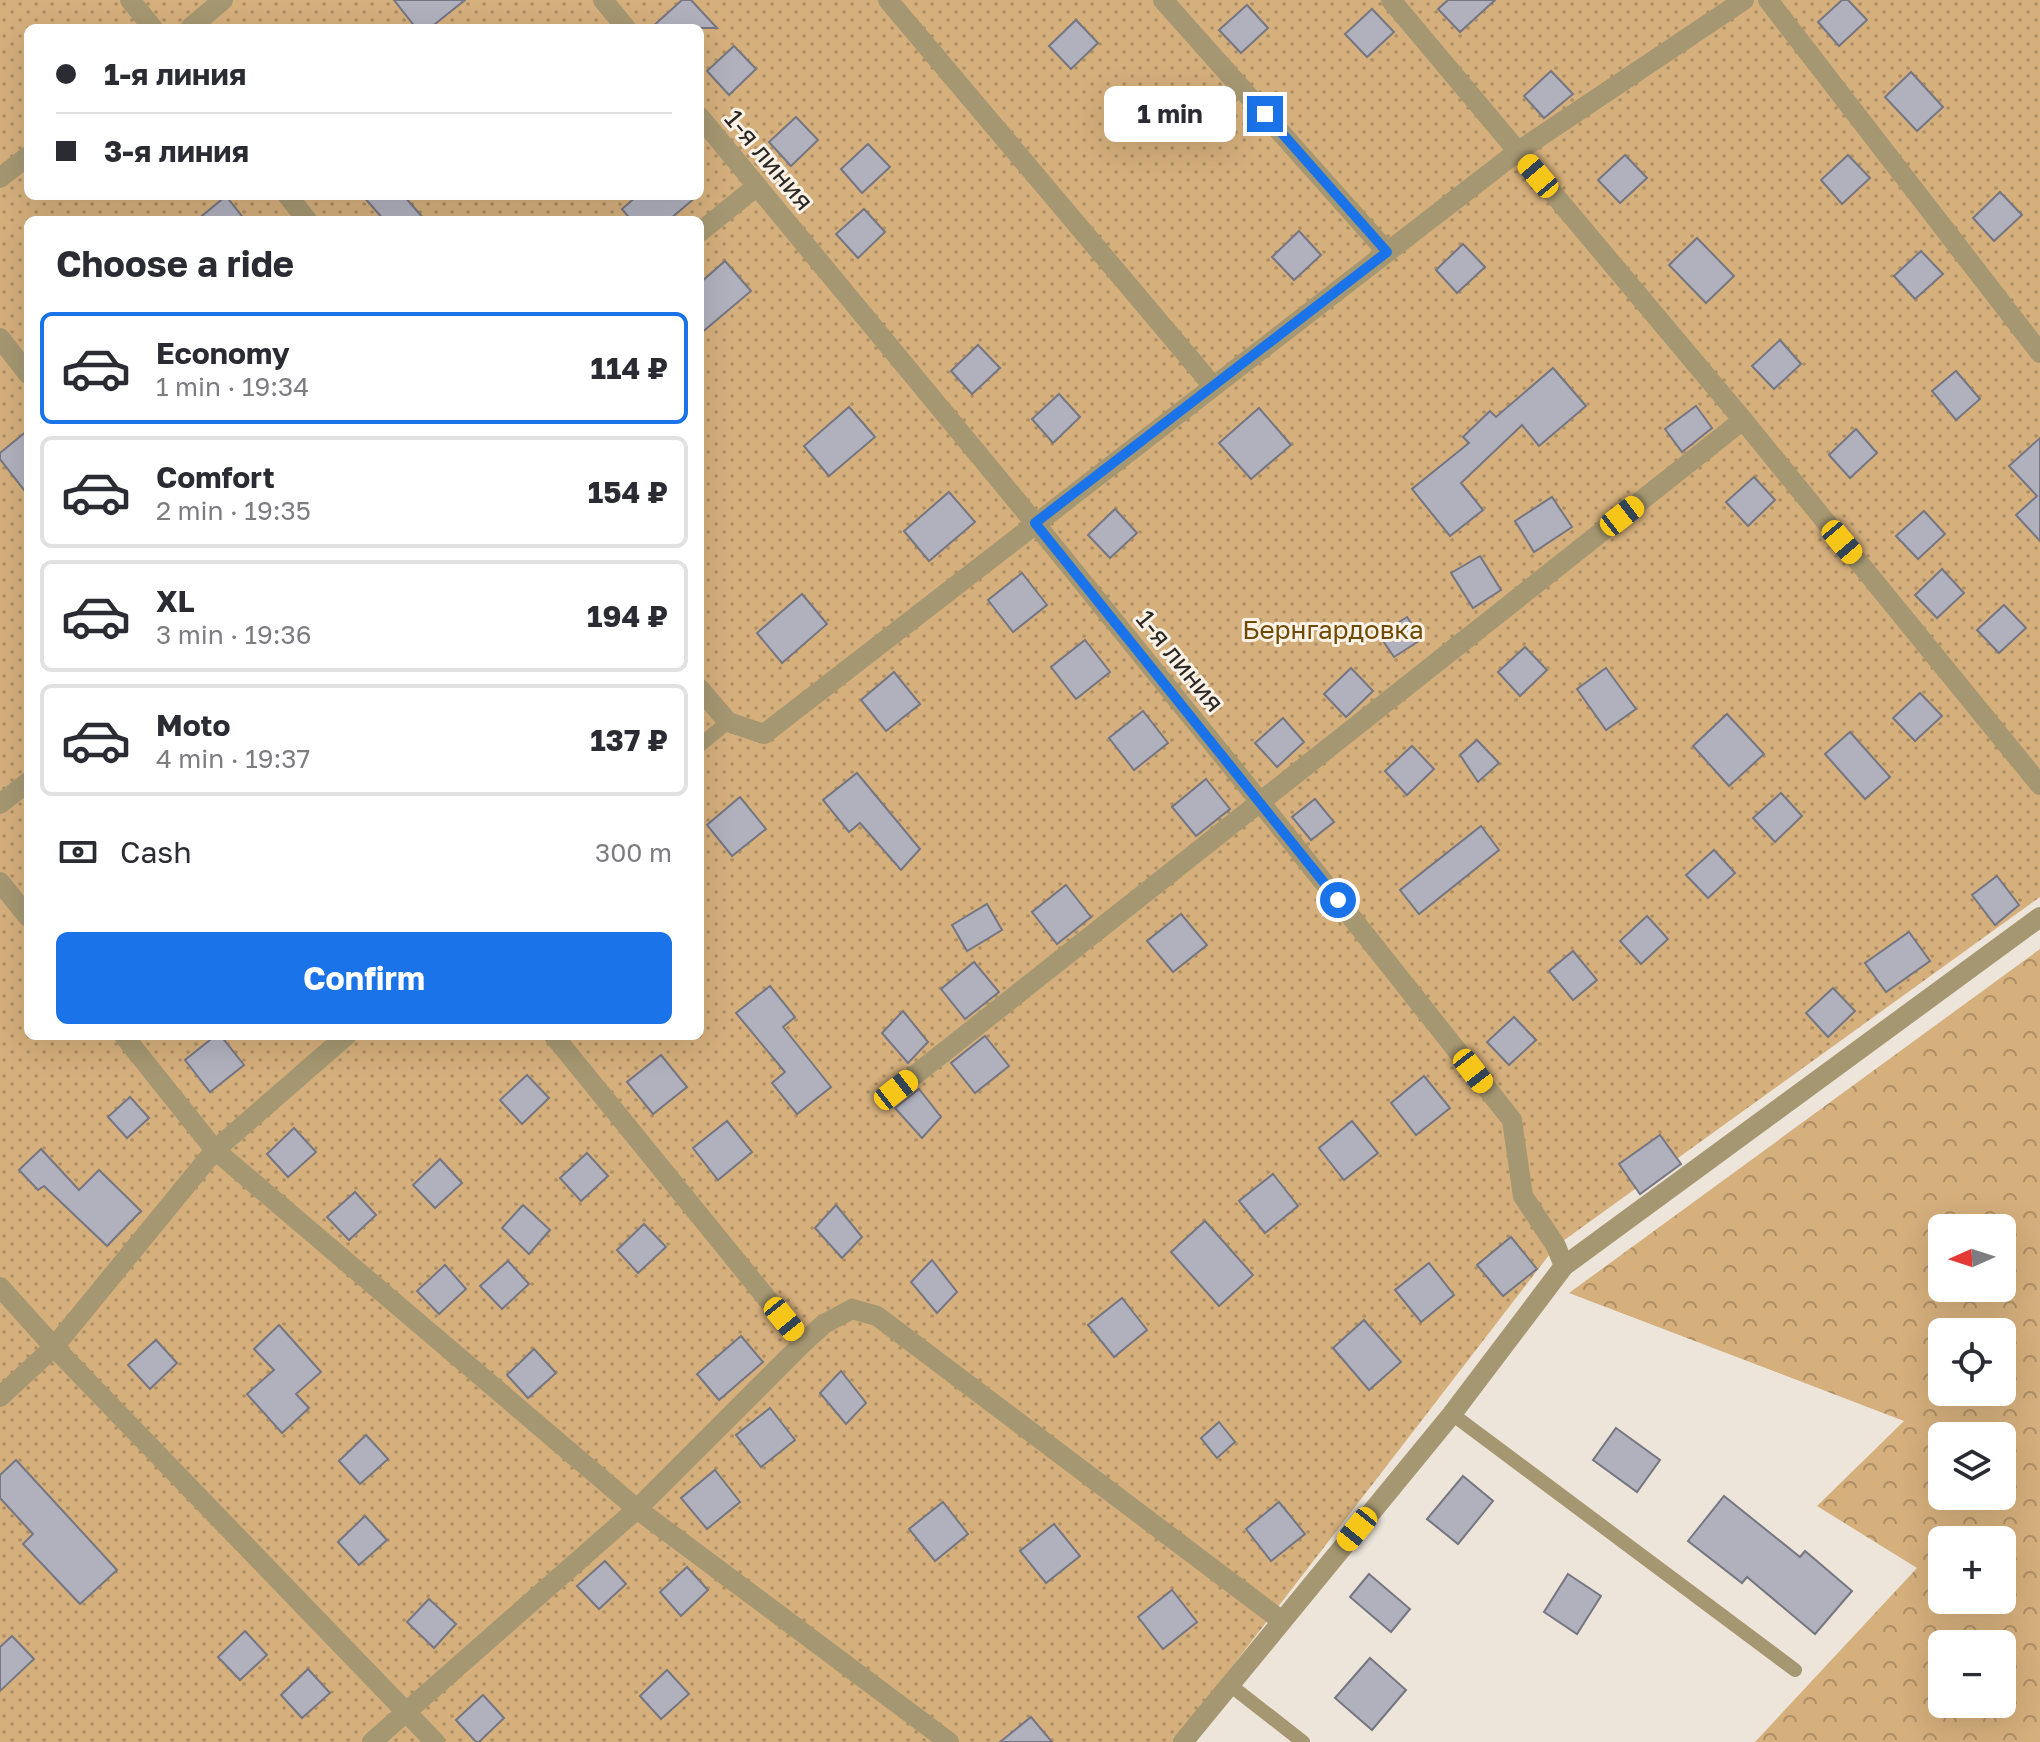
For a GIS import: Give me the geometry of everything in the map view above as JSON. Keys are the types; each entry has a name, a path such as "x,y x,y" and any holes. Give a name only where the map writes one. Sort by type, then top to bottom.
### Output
{"street":[{"path":"130,0 150,24"},
{"path":"195,24 223,0"},
{"path":"603,0 623,24"},
{"path":"888,0 1213,386"},
{"path":"1163,0 1387,252"},
{"path":"1391,0 1743,420 2040,785"},
{"path":"704,694 728,722 764,734 1517,152 1744,0"},
{"path":"1768,0 2040,353"},
{"name":"1-я линия","path":"704,122 1035,523 1512,1120 1523,1196 1556,1246 1564,1266"},
{"path":"0,178 24,159"},
{"path":"704,229 757,186"},
{"path":"291,200 304,216"},
{"path":"0,338 24,369"},
{"path":"896,1090 1743,420"},
{"path":"0,804 24,785"},
{"path":"0,882 24,912"},
{"path":"1183,1742 1452,1414 1564,1266 2040,917"},
{"path":"127,1040 215,1150 637,1509 949,1742"},
{"path":"0,1397 54,1347 215,1150 341,1040"},
{"path":"557,1040 803,1343"},
{"path":"0,1287 54,1347 435,1742"},
{"path":"372,1742 637,1509 824,1324 852,1309 877,1316 1282,1621"}],"lane":[{"path":"704,742 728,722"},
{"path":"1452,1414 1795,1670"},
{"path":"1230,1685 1303,1742"}],"green space":[{"name":"Бернгардовка","path":"0,0 2040,0 2040,897 1556,1246 1174,1742 0,1742"},
{"path":"2040,949 2040,1742 1755,1742 1917,1568 1817,1506 1904,1421 1569,1293"}],"building":[{"path":"394,0 465,0 435,24 413,24"},
{"path":"682,0 691,0 717,28 704,28 704,24 655,24"},
{"path":"1448,0 1495,0 1460,32 1438,9"},
{"path":"1842,0 1848,0 1867,20 1839,46 1818,22"},
{"path":"1247,5 1268,28 1241,53 1219,30"},
{"path":"1372,9 1394,32 1367,57 1345,34"},
{"path":"1076,20 1098,43 1071,69 1049,46"},
{"path":"734,46 756,69 729,95 707,71"},
{"path":"1551,71 1573,94 1544,118 1524,96"},
{"path":"1911,72 1943,107 1917,131 1885,97"},
{"path":"796,117 818,140 791,166 769,142"},
{"path":"868,144 890,167 862,193 841,169"},
{"path":"1625,155 1647,178 1620,203 1598,180"},
{"path":"1848,155 1870,178 1842,204 1821,180"},
{"path":"2000,192 2022,215 1994,241 1973,218"},
{"path":"221,200 229,200 242,216 202,216"},
{"path":"366,200 408,200 422,216 380,216"},
{"path":"632,200 692,200 674,216 628,216 622,209"},
{"path":"864,209 885,232 858,258 836,234"},
{"path":"1299,231 1321,255 1294,280 1272,257"},
{"path":"1697,238 1734,276 1706,303 1669,265"},
{"path":"1463,244 1485,267 1457,293 1436,270"},
{"path":"1921,251 1943,274 1915,299 1894,276"},
{"path":"725,261 751,291 704,331 704,279"},
{"path":"1780,340 1801,364 1774,389 1752,366"},
{"path":"978,345 1000,368 972,394 951,371"},
{"path":"1553,368 1586,406 1539,446 1522,425 1461,483 1483,510 1450,536 1412,489 1469,443 1463,437 1490,411 1496,417"},
{"path":"1956,371 1980,399 1956,420 1932,391"},
{"path":"1059,394 1080,417 1053,443 1032,419"},
{"path":"1696,406 1712,428 1682,452 1665,429"},
{"path":"849,407 875,437 829,476 804,446"},
{"path":"1259,408 1291,445 1251,479 1219,443"},
{"path":"1856,429 1877,453 1850,478 1829,455"},
{"path":"24,433 24,490 0,459 0,453"},
{"path":"2040,438 2040,541 2016,515 2037,496 2009,466"},
{"path":"1754,477 1775,500 1748,526 1726,502"},
{"path":"949,492 975,522 929,561 904,531"},
{"path":"1552,497 1572,527 1534,552 1515,521"},
{"path":"1115,509 1137,533 1110,558 1088,535"},
{"path":"1924,511 1945,534 1918,559 1896,536"},
{"path":"1480,556 1501,590 1473,608 1451,573"},
{"path":"1942,569 1964,593 1937,618 1915,595"},
{"path":"1022,573 1047,605 1013,632 988,600"},
{"path":"802,594 827,624 782,663 757,633"},
{"path":"2004,605 2026,628 1999,653 1977,630"},
{"path":"1407,617 1422,639 1394,657 1379,635"},
{"path":"1085,640 1110,672 1076,699 1051,667"},
{"path":"1525,647 1547,670 1520,696 1498,672"},
{"path":"1351,668 1373,691 1346,717 1324,694"},
{"path":"1606,668 1636,709 1606,730 1577,689"},
{"path":"894,672 920,704 886,731 861,700"},
{"path":"1920,693 1942,716 1915,741 1893,718"},
{"path":"1143,711 1168,743 1134,770 1109,738"},
{"path":"1727,714 1764,754 1729,786 1693,746"},
{"path":"1283,718 1304,742 1277,767 1255,743"},
{"path":"1850,732 1890,777 1865,799 1825,754"},
{"path":"1477,740 1499,763 1478,782 1460,755"},
{"path":"1412,746 1434,769 1407,795 1385,771"},
{"path":"857,773 920,849 901,870 860,823 849,832 823,800"},
{"path":"1206,779 1230,809 1196,836 1172,807"},
{"path":"1781,793 1802,816 1775,842 1753,818"},
{"path":"740,797 766,829 732,856 707,825"},
{"path":"1315,799 1334,822 1311,840 1292,817"},
{"path":"1481,826 1499,850 1419,914 1400,890"},
{"path":"1714,850 1735,873 1708,898 1686,875"},
{"path":"1997,876 2019,905 1995,925 1972,895"},
{"path":"1066,885 1091,917 1057,944 1032,912"},
{"path":"987,904 1002,930 967,951 952,925"},
{"path":"1181,914 1207,945 1173,972 1147,941"},
{"path":"1647,916 1668,939 1641,964 1620,941"},
{"path":"1909,932 1930,961 1886,992 1865,963"},
{"path":"1573,951 1597,980 1573,1000 1549,971"},
{"path":"974,962 999,992 965,1019 941,989"},
{"path":"770,986 795,1017 783,1027 831,1087 797,1114 772,1083 785,1072 736,1013"},
{"path":"1833,988 1855,1011 1828,1037 1806,1013"},
{"path":"903,1011 928,1042 908,1063 882,1033"},
{"path":"1514,1017 1536,1040 1509,1065 1487,1042"},
{"path":"985,1036 1009,1066 975,1093 951,1063"},
{"path":"210,1040 224,1040 244,1065 210,1092 185,1060"},
{"path":"661,1055 687,1087 653,1114 627,1082"},
{"path":"527,1075 549,1098 522,1124 500,1100"},
{"path":"1424,1076 1450,1108 1416,1135 1391,1103"},
{"path":"919,1089 941,1117 922,1138 895,1108"},
{"path":"130,1097 149,1118 127,1138 108,1117"},
{"path":"727,1121 752,1152 718,1180 693,1148"},
{"path":"1352,1121 1378,1153 1344,1180 1319,1148"},
{"path":"294,1128 316,1152 288,1177 267,1154"},
{"path":"1660,1135 1681,1164 1640,1194 1619,1164"},
{"path":"41,1149 79,1190 99,1170 141,1211 107,1246 44,1186 38,1190 19,1170"},
{"path":"587,1153 608,1176 581,1201 560,1178"},
{"path":"440,1159 462,1183 435,1208 413,1185"},
{"path":"1273,1174 1298,1206 1265,1233 1239,1201"},
{"path":"355,1192 376,1215 349,1240 327,1217"},
{"path":"523,1205 550,1230 529,1254 502,1228"},
{"path":"836,1205 862,1237 842,1258 815,1228"},
{"path":"1205,1221 1253,1275 1219,1306 1171,1252"},
{"path":"644,1224 666,1247 638,1273 617,1250"},
{"path":"1511,1237 1537,1269 1503,1296 1477,1265"},
{"path":"932,1260 957,1292 937,1313 911,1282"},
{"path":"508,1261 529,1284 502,1309 480,1286"},
{"path":"1429,1263 1454,1295 1421,1322 1395,1290"},
{"path":"445,1265 466,1289 439,1314 417,1291"},
{"path":"1122,1298 1147,1330 1114,1357 1088,1325"},
{"path":"1364,1320 1401,1362 1369,1390 1333,1348"},
{"path":"279,1325 321,1372 296,1394 309,1408 282,1433 247,1394 274,1370 254,1349"},
{"path":"741,1336 763,1362 719,1400 697,1374"},
{"path":"156,1340 177,1363 150,1389 128,1365"},
{"path":"534,1349 556,1373 528,1398 507,1375"},
{"path":"841,1371 866,1403 846,1424 820,1393"},
{"path":"770,1408 795,1440 761,1467 736,1435"},
{"path":"1219,1422 1235,1442 1217,1458 1201,1438"},
{"path":"1616,1428 1660,1460 1637,1492 1593,1460"},
{"path":"366,1435 388,1459 360,1484 339,1461"},
{"path":"16,1460 117,1570 80,1604 23,1544 33,1534 0,1498 0,1475"},
{"path":"715,1470 740,1502 707,1529 681,1498"},
{"path":"1463,1476 1493,1501 1458,1544 1427,1519"},
{"path":"1724,1496 1800,1557 1805,1551 1852,1591 1815,1634 1747,1577 1742,1583 1688,1541"},
{"path":"943,1502 968,1534 935,1561 909,1529"},
{"path":"1279,1502 1305,1534 1271,1561 1246,1529"},
{"path":"365,1516 387,1540 359,1565 338,1542"},
{"path":"1054,1524 1080,1556 1046,1583 1020,1551"},
{"path":"605,1561 626,1584 599,1609 577,1586"},
{"path":"687,1567 708,1590 681,1616 660,1592"},
{"path":"1369,1574 1410,1609 1391,1632 1350,1597"},
{"path":"1568,1574 1601,1596 1577,1634 1544,1612"},
{"path":"1172,1590 1197,1622 1163,1649 1138,1617"},
{"path":"429,1599 456,1624 434,1648 407,1622"},
{"path":"245,1631 267,1655 240,1680 218,1657"},
{"path":"12,1636 34,1659 0,1691 0,1647"},
{"path":"1370,1658 1406,1690 1372,1730 1335,1698"},
{"path":"308,1669 330,1693 302,1718 281,1695"},
{"path":"667,1670 689,1694 661,1719 640,1696"},
{"path":"483,1695 504,1718 476,1742 456,1720"},
{"path":"1031,1717 1052,1742 1000,1742"}],"route":[{"path":"1265,114 1387,252 1035,523 1338,900"}]}
